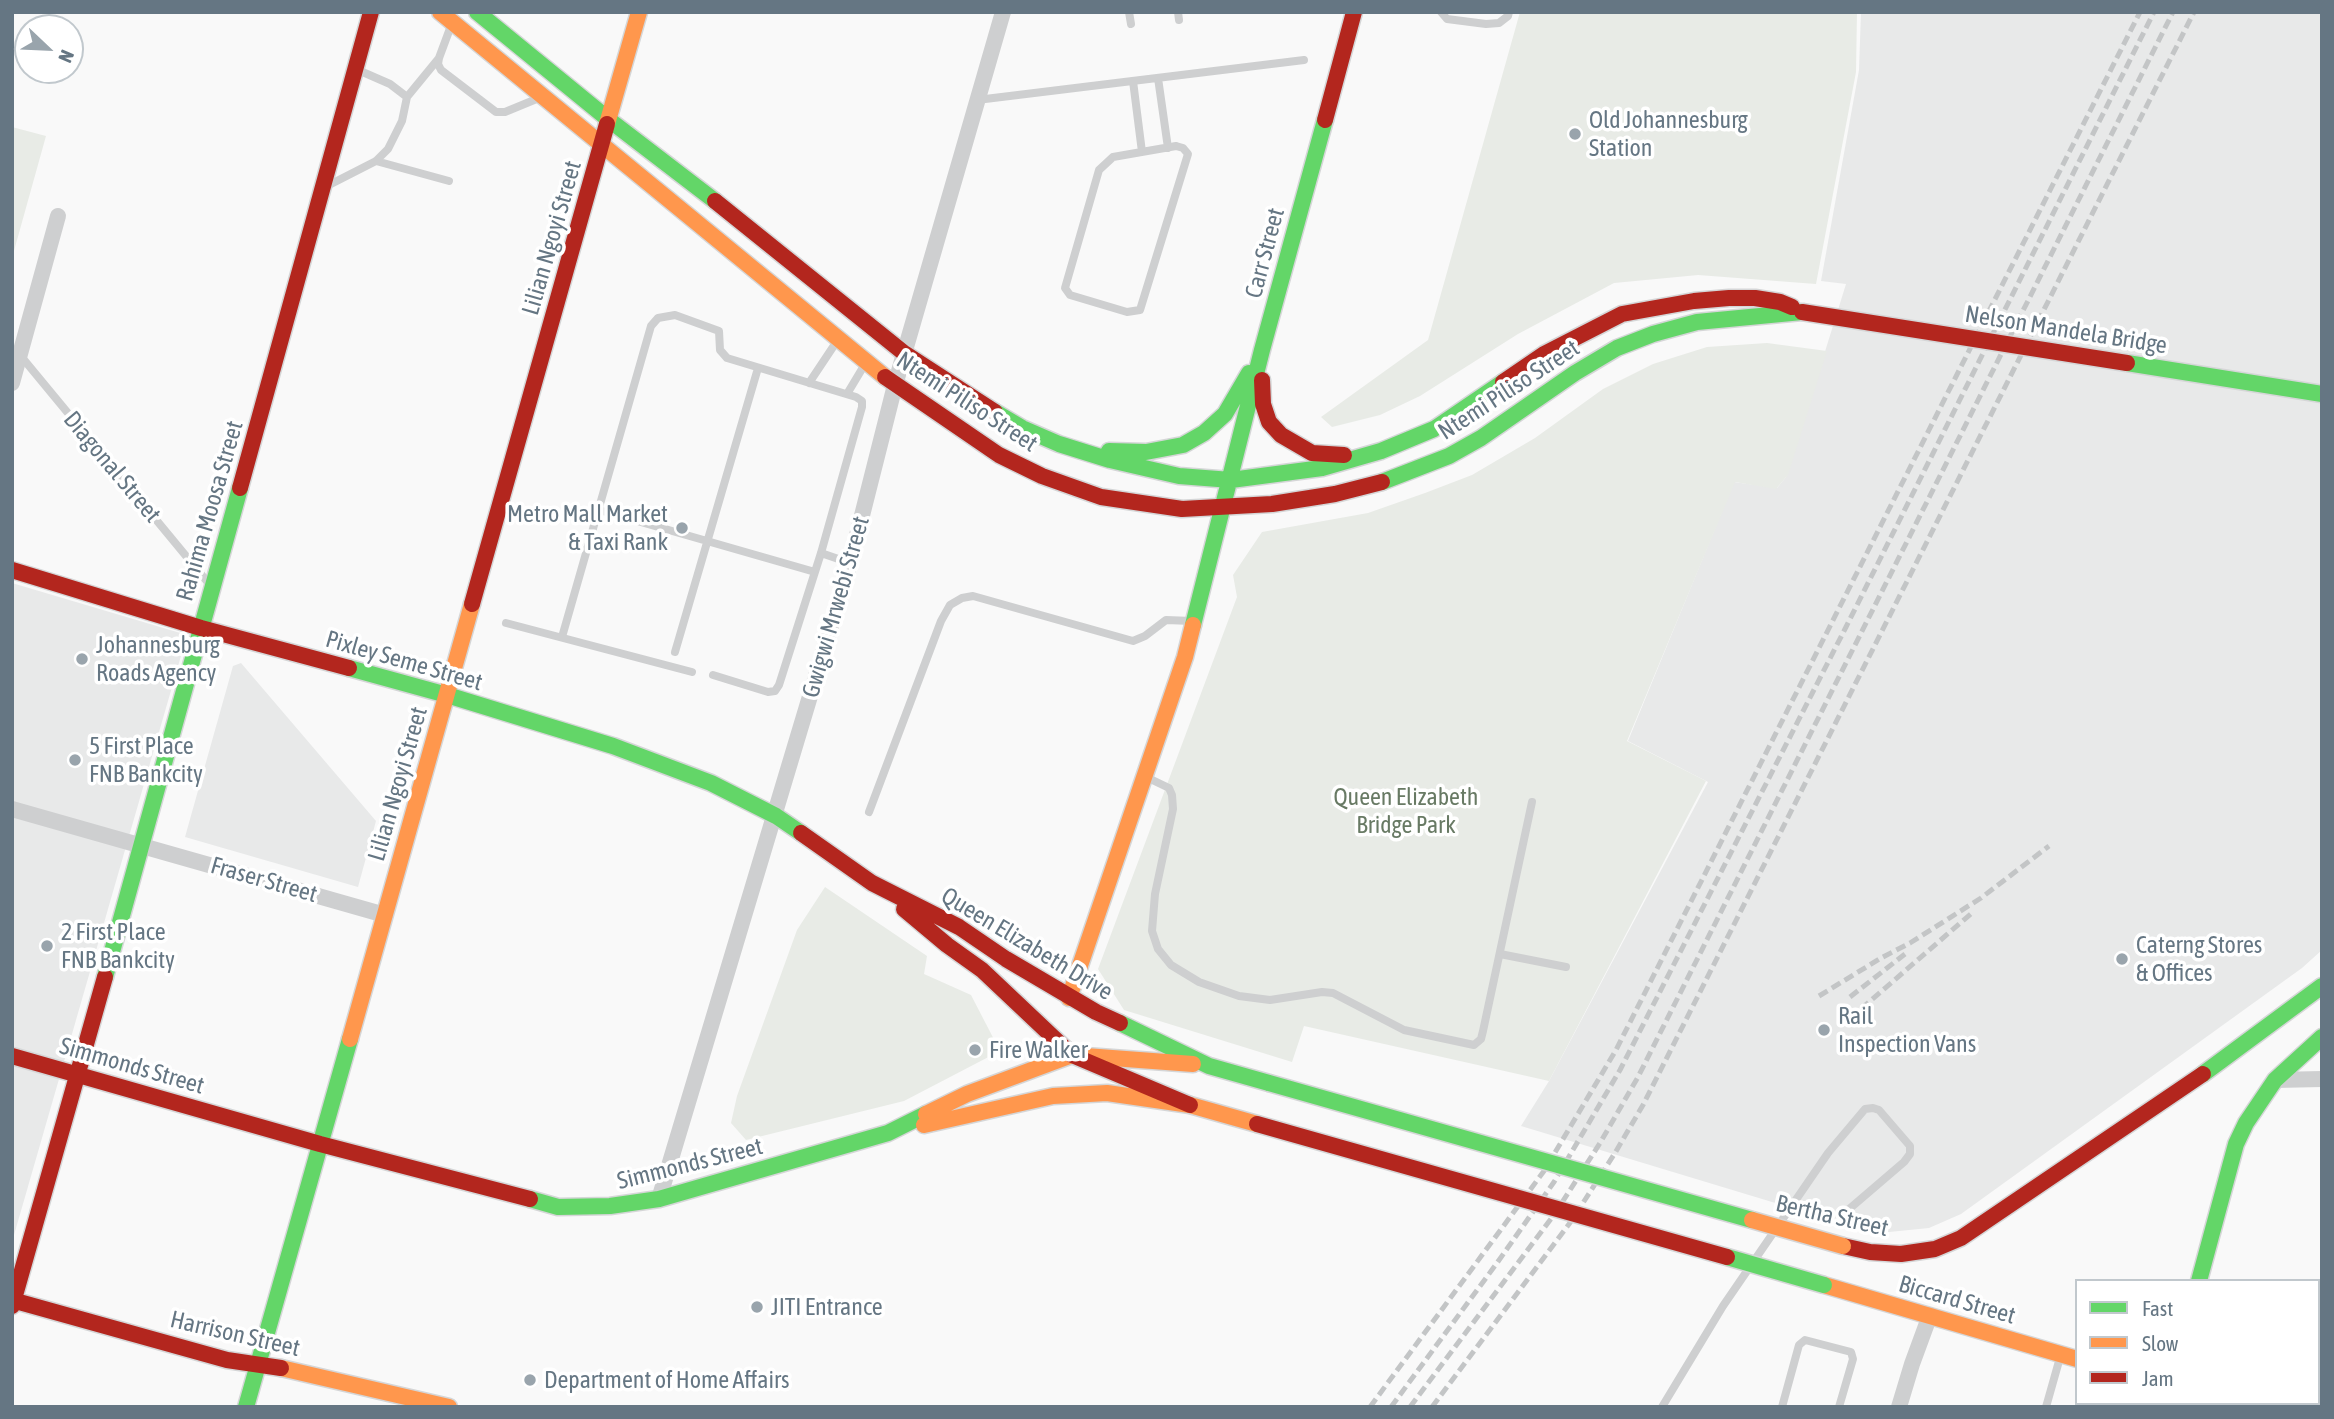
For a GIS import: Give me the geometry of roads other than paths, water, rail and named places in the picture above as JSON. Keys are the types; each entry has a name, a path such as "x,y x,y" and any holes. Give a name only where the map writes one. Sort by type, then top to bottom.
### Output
{"street":[{"name":"Rahima Moosa Street","path":"13,1302 142,846 371,12"},
{"name":"Ntemi Piliso Street","path":"477,12 608,119 774,247 904,354 1022,428 1059,444 1110,460 1180,476 1231,481 1322,468 1381,451 1434,429 1544,354 1622,314 1694,300 1755,298 1790,305 1801,312"},
{"name":"Lilian Ngoyi Street","path":"246,1407 639,12"},
{"name":"Gwigwi Mrwebi Street","path":"659,1199 850,563 895,385 1003,12"},
{"name":"Carr Street","path":"1069,998 1185,657 1262,350 1354,12"},
{"name":"Ntemi Piliso Street","path":"446,17 895,385 999,456 1041,476 1101,497 1182,509 1272,504 1377,484 1450,456 1617,348 1697,322 1801,312"},
{"path":"12,383 16,351 58,216"},
{"name":"Nelson Mandela Bridge","path":"1801,312 2322,394"},
{"path":"1081,451 1146,452 1183,445 1204,433 1225,414 1262,350"},
{"path":"1262,350 1263,404 1269,422 1281,435 1312,453 1333,456 1381,451"},
{"name":"Pixley Seme Street","path":"12,570 201,628 447,695 612,746 710,783 776,816"},
{"name":"Fraser Street","path":"12,809 386,915"},
{"name":"Queen Elizabeth Drive","path":"776,816 872,883 959,927 1069,998 1209,1066 1269,1083"},
{"path":"872,883 982,970 1072,1055 1190,1105"},
{"name":"Bertha Street","path":"1269,1083 1843,1246 1870,1252 1901,1254 1935,1249 1961,1238 2190,1084 2322,986"},
{"path":"2200,1279 2236,1144 2256,1105 2275,1080 2322,1037"},
{"name":"Simmonds Street","path":"12,1056 320,1144 558,1207 610,1206 659,1199 888,1133 967,1094 1072,1055 1209,1066"},
{"path":"2275,1080 2322,1079"},
{"path":"888,1133 1069,1094 1107,1093 1190,1105"},
{"name":"Biccard Street","path":"1190,1105 2069,1357"},
{"name":"Harrison Street","path":"13,1302 228,1360 293,1370 449,1407"},
{"path":"1899,1407 1930,1315"}],"lane":[{"path":"1129,12 1131,24"},
{"path":"1441,12 1447,19 1486,24 1499,23 1509,12"},
{"path":"446,17 438,64 441,70 496,111 505,112 542,97"},
{"path":"323,188 376,161 388,149 398,129 407,96 439,58"},
{"path":"977,100 1304,60"},
{"path":"356,69 390,84 407,96"},
{"path":"1158,78 1168,148"},
{"path":"1133,81 1142,152"},
{"path":"1168,148 1183,148 1188,154 1140,310 1127,312 1070,295 1065,288 1099,170 1113,158 1168,148"},
{"path":"376,161 449,181"},
{"path":"562,637 651,326 658,318 676,315 715,329 720,336 720,350 727,358 847,394 862,401 821,553 779,685 775,691 768,692 713,675"},
{"path":"809,383 839,339"},
{"name":"Diagonal Street","path":"16,351 212,587"},
{"path":"847,394 866,361"},
{"path":"675,652 758,368"},
{"path":"599,510 815,572"},
{"path":"821,553 850,563"},
{"path":"869,813 942,621 950,606 962,598 972,596 1133,641 1145,636 1166,620 1195,621"},
{"path":"506,622 692,672"},
{"path":"1144,776 1169,788 1172,795 1173,809 1155,894 1152,931 1157,949 1171,965 1199,982 1239,996 1270,1000 1322,992 1333,993 1404,1030 1474,1045 1481,1039 1483,1031 1532,802"},
{"path":"1500,954 1566,967"},
{"path":"1661,1407 1723,1306 1828,1153 1865,1109 1873,1108 1879,1110 1910,1146 1910,1154 1848,1210"},
{"path":"1782,1407 1798,1345 1805,1340 1851,1352 1853,1359 1839,1407"},
{"path":"2046,1407 2069,1357"}],"railway":[{"path":"1370,1407 1544,1171 1616,1050 2140,12"},
{"path":"1391,1407 1554,1182 1620,1070 1846,627 2154,12"},
{"path":"1410,1407 1556,1212 1638,1077 2173,12"},
{"path":"1432,1407 1572,1220 1643,1105 2194,12"},
{"path":"1819,996 1981,898 2049,846"},
{"path":"1861,1009 1973,912"},
{"path":"1850,997 1905,954"}],"place":[{"name":"Old Johannesburg Station","path":"1575,134"},
{"name":"Metro Mall Market & Taxi Rank","path":"682,528"},
{"name":"Johannesburg Roads Agency","path":"82,659"},
{"name":"5 First Place FNB Bankcity","path":"75,760"},
{"name":"2 First Place FNB Bankcity","path":"47,946"},
{"name":"Caterng Stores & Offices","path":"2122,959"},
{"name":"Rail Inspection Vans","path":"1824,1030"},
{"name":"Fire Walker","path":"975,1050"},
{"name":"JITI Entrance","path":"757,1307"},
{"name":"Department of Home Affairs","path":"530,1380"}],"park label":[{"name":"Queen Elizabeth Bridge Park","path":"1406,811"}]}
